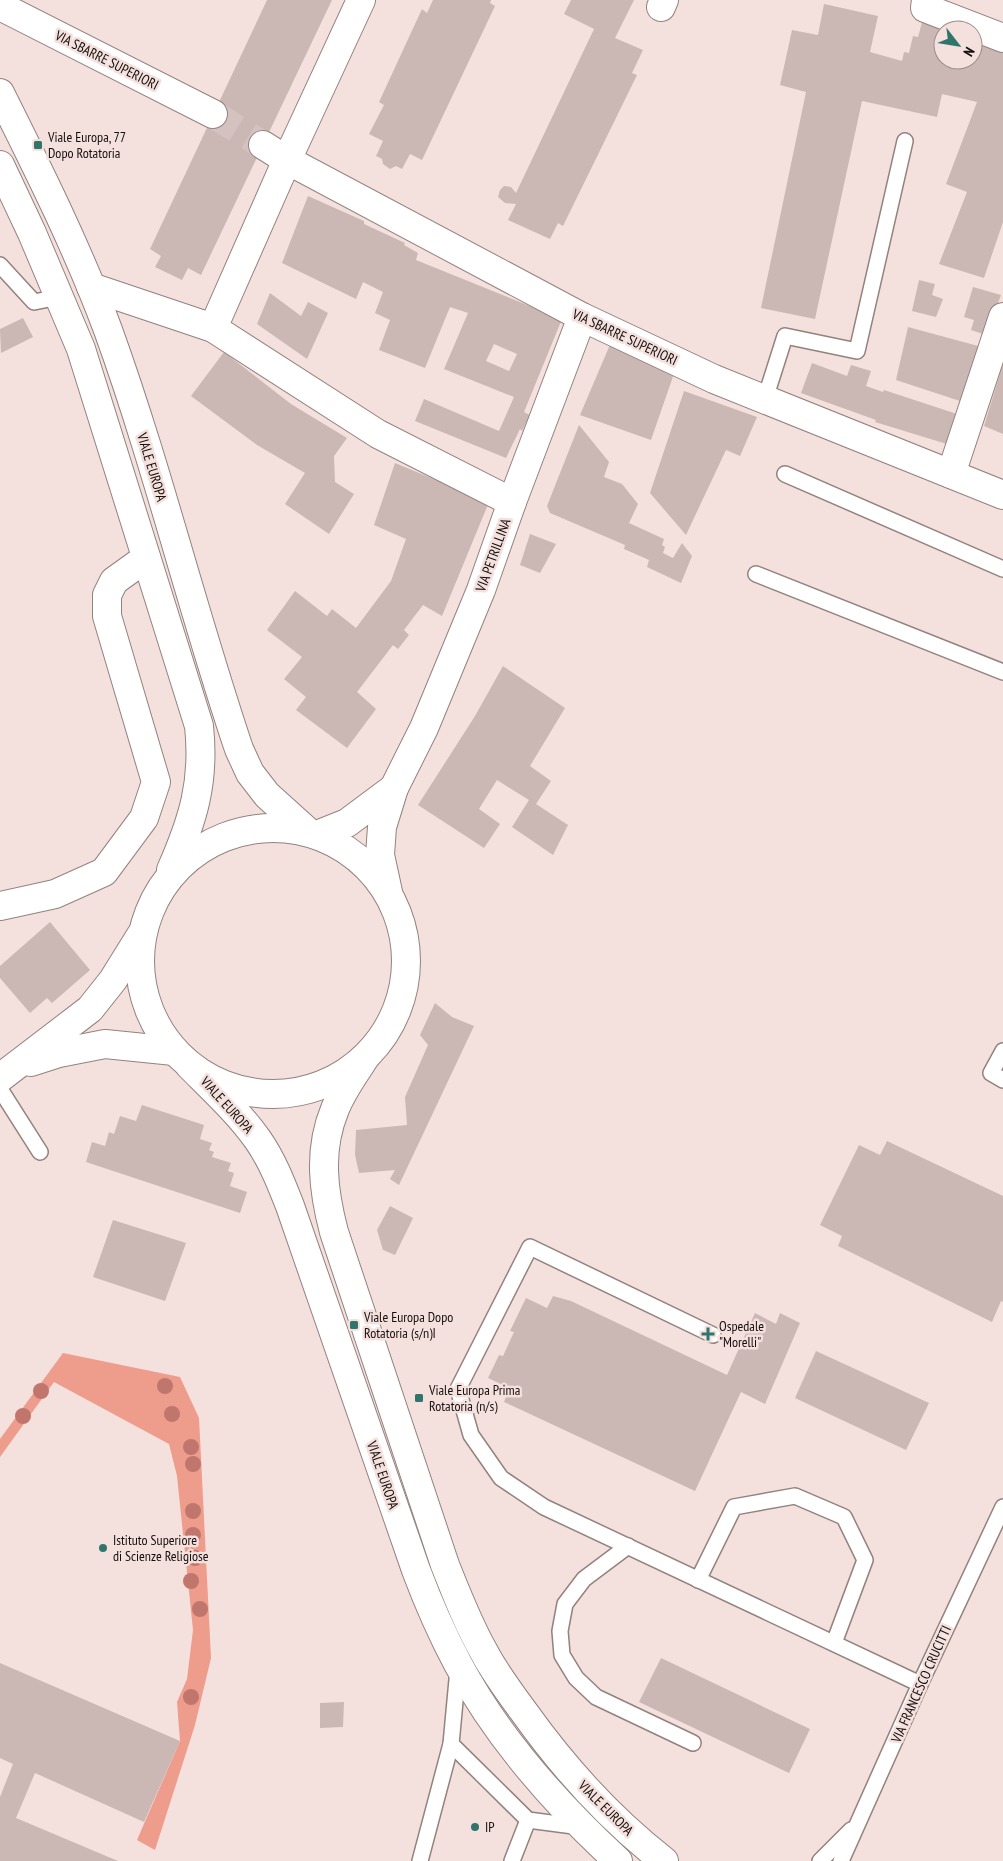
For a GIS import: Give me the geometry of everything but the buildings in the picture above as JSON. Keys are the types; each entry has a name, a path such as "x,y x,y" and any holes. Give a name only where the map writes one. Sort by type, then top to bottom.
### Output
{"main road":[{"path":"213,328 287,160 361,0"},
{"path":"926,0 925,8 1003,38"},
{"name":"VIA SBARRE SUPERIORI","path":"0,6 213,114"},
{"name":"VIALE EUROPA","path":"0,93 63,220 108,330 153,466 239,748 250,773 267,795 313,833"},
{"name":"VIA SBARRE SUPERIORI","path":"263,145 287,160 582,317 714,379 1003,495"},
{"path":"0,165 32,233 81,350 199,726 202,751 200,780 193,815 166,882 151,906 142,934 113,980 90,1009 5,1078"},
{"path":"90,287 213,328 378,434 512,502"},
{"name":"VIA PETRILLINA","path":"388,892 380,855 382,827 394,788 424,728 481,590 582,317"},
{"path":"952,474 1003,317"},
{"path":"0,906 55,894 104,872 144,818 156,782 107,616 107,595 114,581 146,558"},
{"path":"313,833 347,823 394,788"},
{"path":"5,1078 59,1053 105,1044 182,1059 223,1085 259,1094 297,1093 333,1080 364,1059 391,1023 405,980 404,934 388,892 358,857 313,833 269,827 230,835 194,854 166,882"},
{"name":"VIALE EUROPA","path":"142,934 140,976 151,1016 182,1059 231,1107 258,1141 277,1172 416,1570 434,1616 458,1665 511,1745 545,1787 582,1828 618,1861"},
{"name":"VIALE EUROPA","path":"364,1059 335,1108 328,1131 324,1154 326,1203 445,1565 461,1606 484,1652 535,1727 567,1768 604,1809 642,1844 664,1861"}],"lane":[{"path":"765,399 785,336 858,350 905,140"},
{"path":"0,265 34,302 59,297"},
{"path":"785,474 1003,569"},
{"path":"756,574 1003,672"},
{"path":"1003,1052 992,1073 1003,1080"},
{"path":"5,1078 40,1152"},
{"path":"713,1334 530,1247 458,1389 471,1435 501,1478 544,1507 920,1684"},
{"path":"698,1580 734,1507 794,1496 844,1517 866,1560 834,1644"},
{"name":"VIA FRANCESCO CRUCITTI","path":"841,1861 861,1820 920,1684 1003,1507"},
{"path":"628,1546 584,1579 565,1604 560,1631 562,1655 576,1678 596,1697 692,1743"},
{"path":"420,1861 451,1744 458,1665"},
{"path":"451,1744 528,1820 582,1828"},
{"path":"512,1861 528,1820"},
{"path":"820,1861 861,1820"}],"shaded area":[{"path":"63,1353 180,1377 199,1418 211,1658 195,1725 155,1850 137,1840 180,1741 177,1702 187,1679 193,1630 177,1476 169,1444 54,1382 0,1457 0,1439"}],"tunnel":[{"path":"213,114 263,145"}],"place":[{"name":"Viale Europa, 77 Dopo Rotatoria","path":"38,145"},
{"name":"Viale Europa Dopo Rotatoria (s/n)I","path":"354,1325"},
{"name":"Ospedale \"Morelli\"","path":"708,1334"},
{"name":"Viale Europa Prima Rotatoria (n/s)","path":"419,1398"},
{"name":"Istituto Superiore di Scienze Religiose","path":"103,1548"},
{"name":"IP","path":"475,1827"}]}
